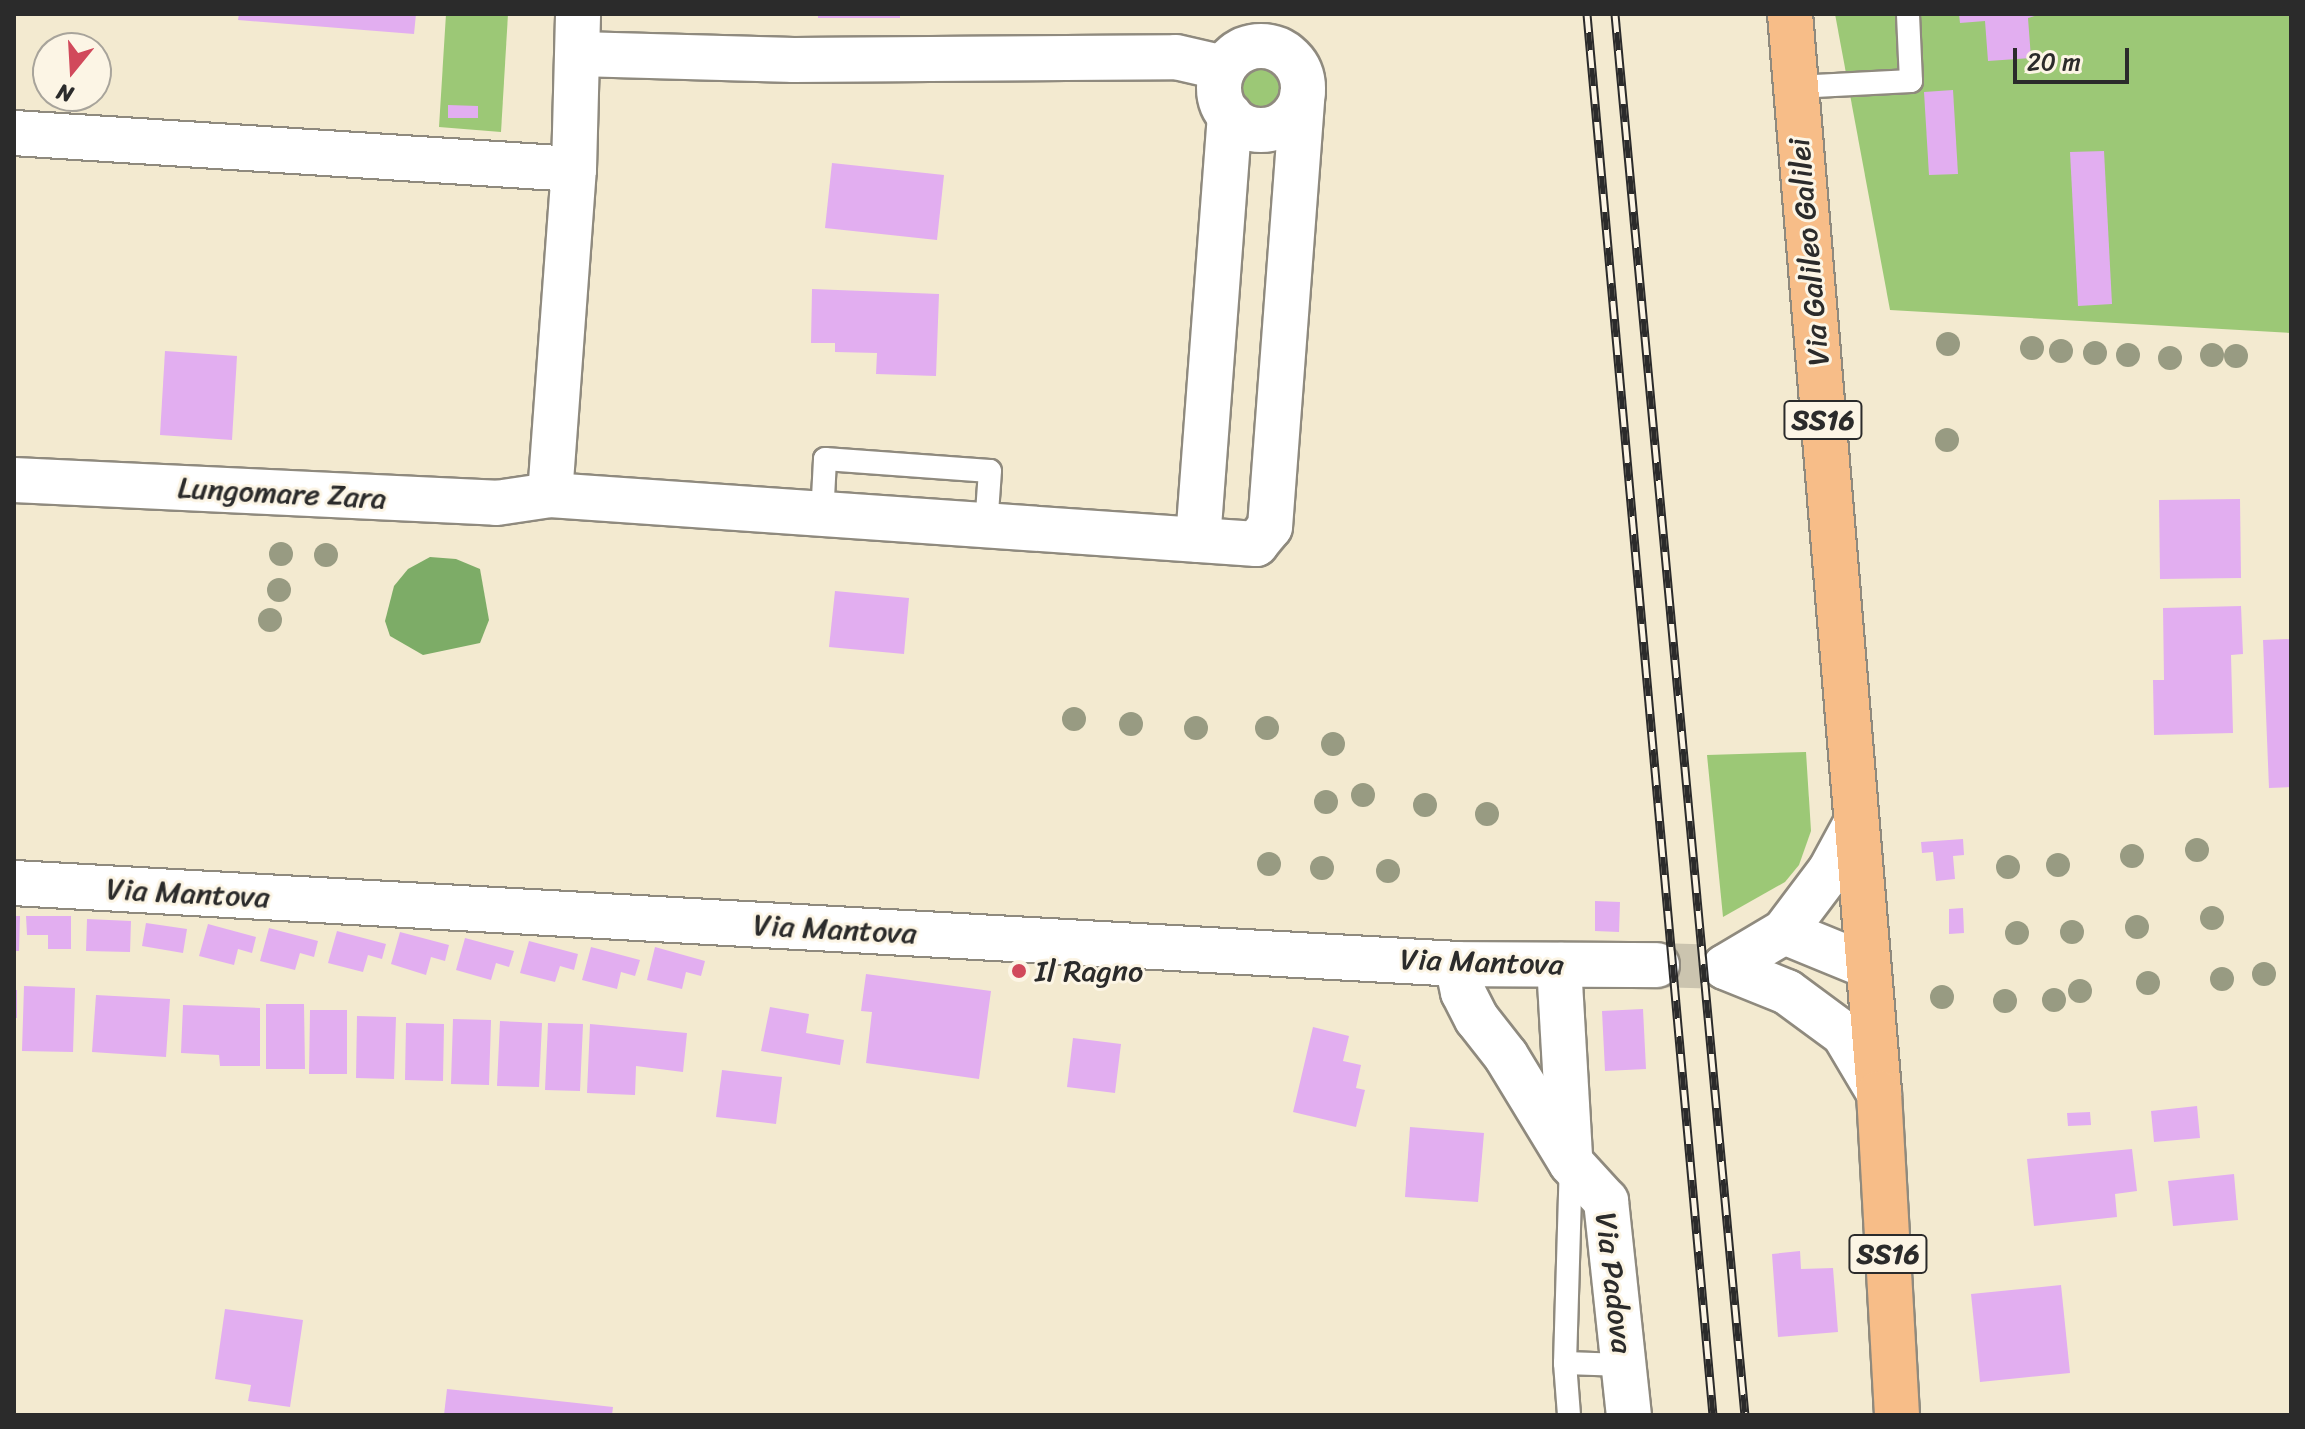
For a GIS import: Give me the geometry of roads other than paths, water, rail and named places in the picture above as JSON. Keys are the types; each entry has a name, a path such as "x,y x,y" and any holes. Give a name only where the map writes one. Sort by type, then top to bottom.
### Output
{"main road":[{"name":"Via Galileo Galilei","path":"1790,14 1855,825"},
{"name":"SS16","path":"1855,825 1865,965 1879,1093 1897,1415"}],"street":[{"path":"550,495 574,169 578,34 794,60 1176,57 1224,68"},
{"path":"1198,540 1230,115 1220,92 1224,68 1244,49 1271,47 1294,62 1303,91 1296,111 1276,127 1251,128 1230,115"},
{"name":"Lungomare Zara","path":"14,480 496,503 550,495 822,517 1256,544 1270,527 1303,91"},
{"path":"14,133 574,169"},
{"path":"1855,825 1830,871 1784,932 1725,967 1787,992 1844,1034 1879,1093"},
{"name":"Via Mantova","path":"14,883 1457,964 1657,965"},
{"path":"1784,932 1865,965"},
{"name":"Via Padova","path":"1457,964 1463,992 1477,1019 1506,1056 1571,1163 1606,1201 1629,1415"},
{"path":"1559,965 1571,1163"},
{"path":"1787,992 1865,965"}],"lane":[{"path":"1796,87 1911,81 1908,14"},
{"path":"822,517 825,459 990,471 986,527"},
{"path":"1569,1415 1565,1363 1571,1163"},
{"path":"1565,1363 1624,1365"}],"tunnel":[{"path":"1657,965 1725,967"}],"railway":[{"path":"1587,14 1713,1415"},
{"path":"1615,14 1745,1415"}],"place":[{"name":"Il Ragno","path":"1019,971"}]}
